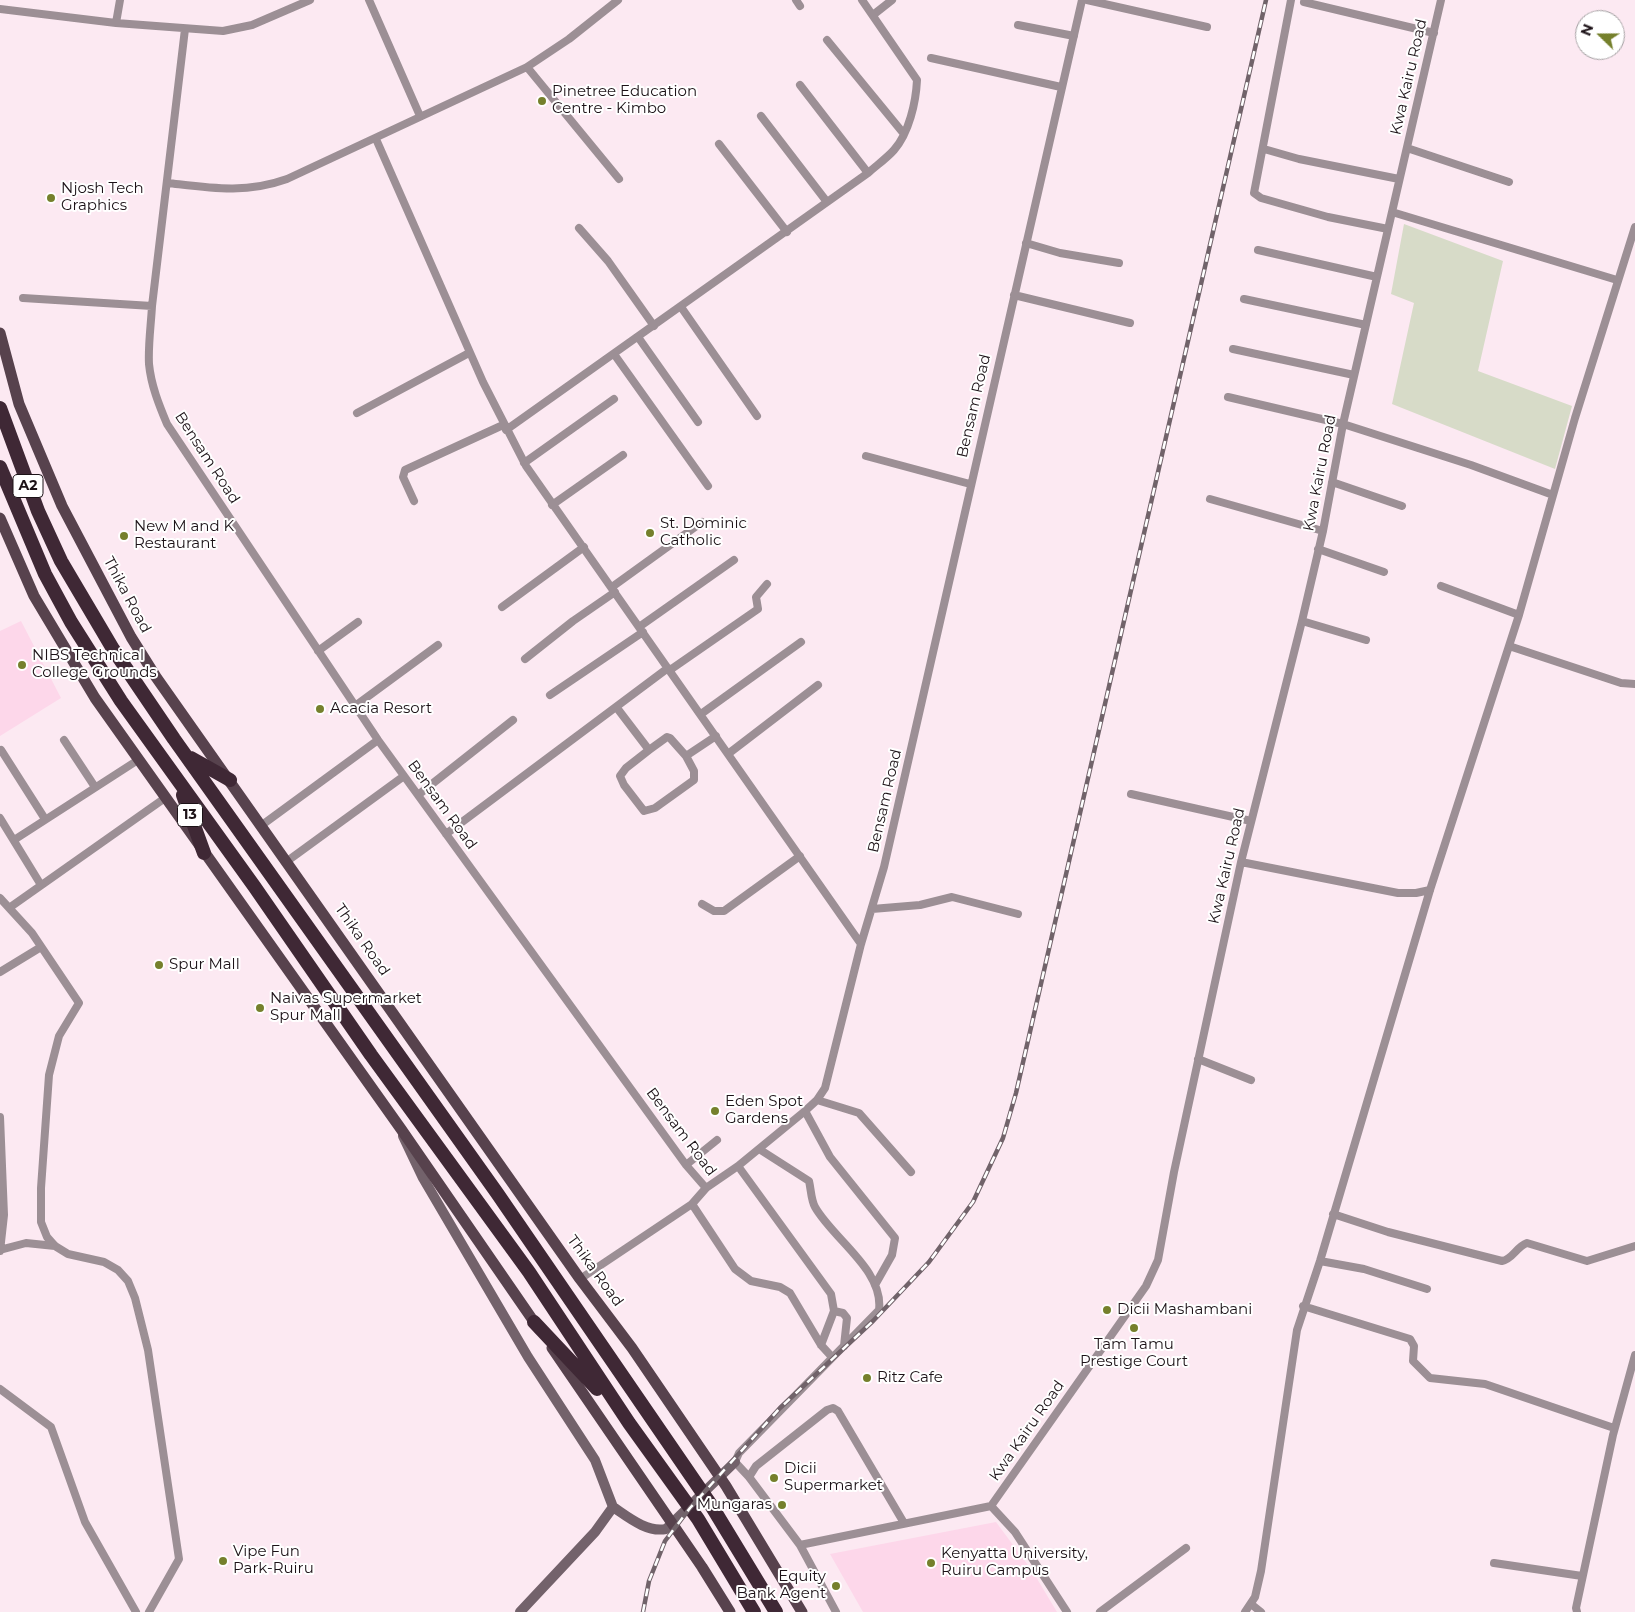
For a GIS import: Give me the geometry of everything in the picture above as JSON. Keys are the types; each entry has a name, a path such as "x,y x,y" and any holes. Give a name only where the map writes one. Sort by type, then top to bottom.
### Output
{"highway":[{"name":"A2","path":"0,408 38,511 61,561 113,649 186,755 497,1192 711,1506 776,1612"},
{"name":"A2","path":"0,467 45,574 71,622 121,701 371,1055 529,1272 629,1423 698,1520 754,1612"},
{"path":"186,755 230,780"},
{"name":"13","path":"176,777 204,853"},
{"path":"534,1322 629,1423"}],"main road":[{"name":"Thika Road","path":"0,333 19,404 62,506 131,637 286,862 580,1279 632,1348 713,1470 726,1486 802,1612"},
{"path":"0,518 34,596 75,668 138,760 401,1129 666,1514 730,1612"}],"street":[{"path":"116,23 120,0"},
{"path":"0,9 116,23 223,30 239,29 310,0"},
{"path":"369,0 420,116"},
{"path":"168,183 225,189 247,189 265,186 376,139 420,116 527,67 569,39 618,0"},
{"path":"414,501 403,477 405,470 505,427 614,354 787,232 868,173 895,149 904,134 915,98 917,80 862,0"},
{"path":"873,14 892,0"},
{"name":"Bensam Road","path":"185,29 152,306 149,364 154,391 166,424 378,740 686,1165 706,1188 738,1166 805,1111 825,1088 861,944 884,867 1082,0"},
{"path":"1087,0 1207,27"},
{"path":"1291,0 1264,149 1254,193 1328,217 1388,229"},
{"name":"Kwa Kairu Road","path":"990,1506 1146,1286 1158,1260 1174,1172 1241,862 1323,531 1343,424 1441,0"},
{"path":"1304,2 1434,33"},
{"path":"1018,25 1074,36"},
{"path":"827,40 904,134"},
{"path":"931,58 1061,87"},
{"path":"527,67 619,179"},
{"path":"800,85 868,173"},
{"path":"761,116 827,202"},
{"path":"376,139 470,353 524,463 861,944"},
{"path":"720,144 787,232"},
{"path":"1407,148 1509,182"},
{"path":"1264,149 1299,159 1399,179"},
{"path":"1392,212 1617,280"},
{"path":"1245,1612 1255,1597 1261,1571 1292,1349 1304,1306 1320,1261 1430,890 1509,646 1617,280 1635,227"},
{"path":"579,228 608,261 654,326"},
{"path":"1026,243 1060,253 1118,263"},
{"path":"1258,250 1377,277"},
{"path":"1014,295 1130,323"},
{"path":"23,298 152,306"},
{"path":"1244,299 1366,325"},
{"path":"681,307 757,416"},
{"path":"638,337 698,422"},
{"path":"1233,349 1354,375"},
{"path":"356,413 470,353"},
{"path":"614,354 708,486"},
{"path":"1228,397 1343,424 1471,465 1553,495"},
{"path":"524,463 614,399"},
{"path":"552,505 623,455"},
{"path":"866,456 970,484"},
{"path":"1332,482 1402,506"},
{"path":"1210,499 1323,531"},
{"path":"525,659 702,522"},
{"path":"502,607 584,547"},
{"path":"1318,549 1384,572"},
{"path":"550,695 734,560"},
{"path":"446,834 669,669 758,610 756,597 767,584"},
{"path":"1441,586 1518,615"},
{"path":"1302,621 1366,640"},
{"path":"318,651 358,622"},
{"path":"701,714 801,642"},
{"path":"355,706 438,645"},
{"path":"1509,646 1621,683 1635,684"},
{"path":"728,754 818,685"},
{"path":"617,708 650,750"},
{"path":"418,795 513,720"},
{"path":"686,756 716,736"},
{"path":"667,737 670,738 686,756 694,771 694,780 648,812 644,811 628,792 620,776 626,768 650,750 667,737"},
{"path":"64,740 95,787"},
{"path":"262,825 378,740"},
{"path":"1,750 45,819"},
{"path":"14,840 138,760"},
{"path":"286,862 404,776"},
{"path":"1131,794 1251,821"},
{"path":"9,908 165,798"},
{"path":"0,818 41,885"},
{"path":"702,904 720,913 800,856"},
{"path":"1241,862 1398,893 1416,893 1430,890"},
{"path":"872,909 920,905 952,897 1018,914"},
{"path":"0,898 41,947 79,1003 59,1036 49,1075 41,1188 41,1222 47,1236 55,1246 68,1254 104,1262 118,1270 128,1281 135,1298 148,1350 179,1560 149,1612"},
{"path":"0,971 41,947"},
{"path":"1198,1060 1251,1080"},
{"path":"816,1100 860,1113 911,1172"},
{"path":"805,1111 830,1157 895,1238 892,1255 875,1285"},
{"path":"0,1117 4,1215 0,1250 26,1243 55,1246"},
{"path":"401,1129 408,1149 435,1199 528,1357 595,1460 613,1507 646,1526 666,1528 735,1462 738,1453 879,1310 880,1303 872,1277 815,1206 808,1181 759,1149"},
{"path":"686,1165 717,1140"},
{"path":"738,1166 832,1294 834,1311 821,1344"},
{"path":"580,1279 692,1204 706,1188"},
{"path":"692,1204 734,1269 751,1281 780,1287 790,1294 821,1344 832,1358"},
{"path":"1333,1214 1388,1232 1502,1261 1509,1260 1520,1246 1527,1243 1587,1261 1635,1246"},
{"path":"1320,1261 1364,1269 1427,1288"},
{"path":"1304,1306 1410,1339 1414,1346 1413,1361 1430,1378 1485,1384 1614,1428"},
{"path":"834,1311 843,1313 847,1318 844,1346"},
{"path":"1577,1612 1576,1608 1582,1576 1614,1428 1635,1355"},
{"path":"0,1389 50,1427 86,1522 136,1612"},
{"path":"749,1477 761,1461 827,1410 833,1408 838,1411 904,1523"},
{"path":"735,1462 749,1477 800,1545 836,1612"},
{"path":"800,1545 990,1506 1015,1532 1067,1612"},
{"path":"520,1612 595,1532 613,1507"},
{"path":"1100,1612 1186,1548"},
{"path":"1494,1563 1582,1576"},
{"path":"1251,1604 1261,1612"}],"shaded area":[{"name":"NIBS Technical College Grounds","path":"21,621 61,698 0,736 0,631"},
{"name":"Kenyatta University, Ruiru Campus","path":"996,1522 1033,1572 1057,1612 863,1612 830,1554"}],"green space":[{"path":"1404,224 1503,261 1478,371 1572,406 1555,469 1392,404 1414,303 1391,294"}],"railway":[{"path":"643,1612 649,1581 665,1541 690,1508 780,1408 873,1321 929,1262 973,1202 1003,1138 1016,1093 1266,0"}],"place":[{"name":"Pinetree Education Centre - Kimbo","path":"542,101"},
{"name":"Njosh Tech Graphics","path":"51,198"},
{"name":"St. Dominic Catholic","path":"650,533"},
{"name":"New M and K Restaurant","path":"124,536"},
{"name":"NIBS Technical College Grounds","path":"22,665"},
{"name":"Acacia Resort","path":"320,709"},
{"name":"Spur Mall","path":"159,965"},
{"name":"Naivas Supermarket Spur Mall","path":"260,1008"},
{"name":"Eden Spot Gardens","path":"715,1111"},
{"name":"Dicii Mashambani","path":"1107,1310"},
{"name":"Tam Tamu Prestige Court","path":"1134,1328"},
{"name":"Ritz Cafe","path":"867,1378"},
{"name":"Dicii Supermarket","path":"774,1478"},
{"name":"Mungaras","path":"782,1505"},
{"name":"Vipe Fun Park-Ruiru","path":"223,1561"},
{"name":"Kenyatta University, Ruiru Campus","path":"931,1563"},
{"name":"Equity Bank Agent","path":"836,1586"}]}
